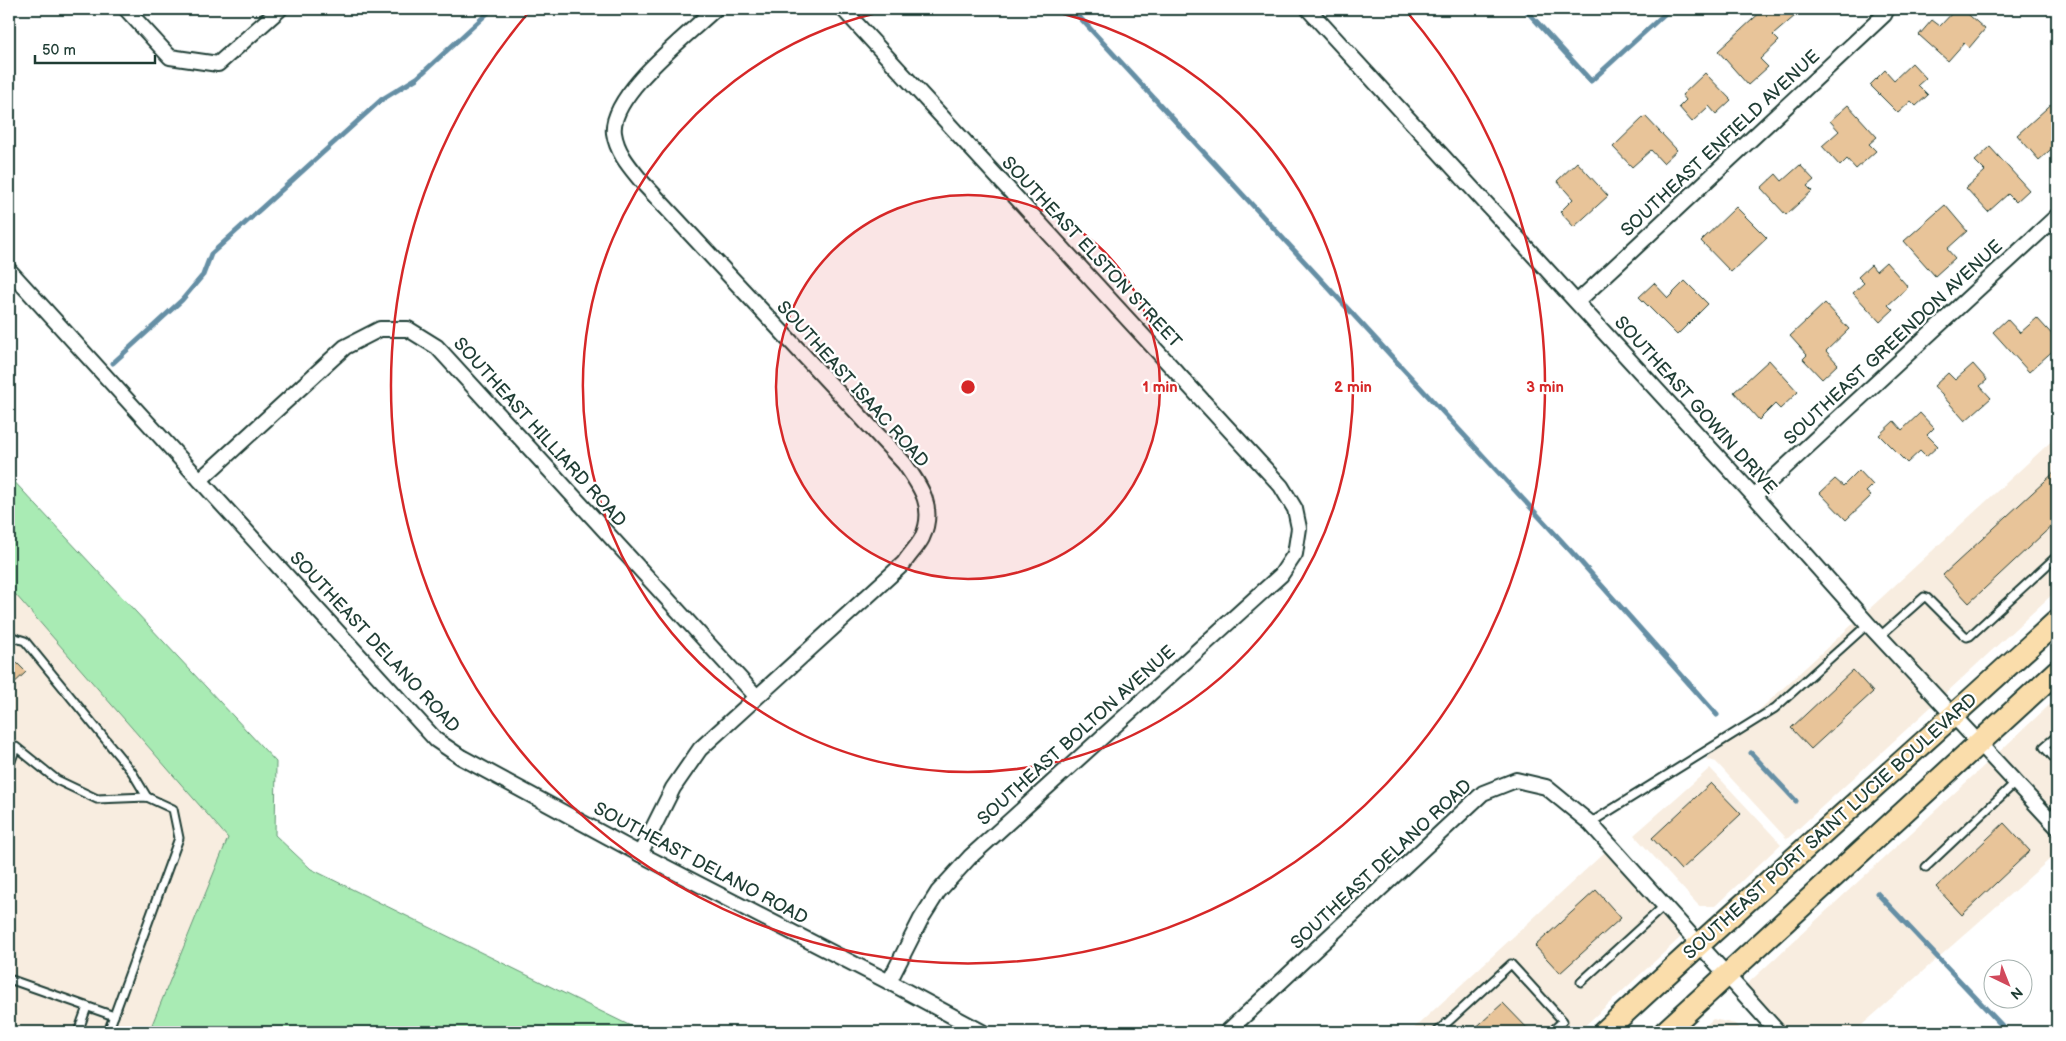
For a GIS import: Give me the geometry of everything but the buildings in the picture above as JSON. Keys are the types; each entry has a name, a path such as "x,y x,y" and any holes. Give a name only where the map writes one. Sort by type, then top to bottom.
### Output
{"main road":[{"name":"SOUTHEAST PORT SAINT LUCIE BOULEVARD","path":"1604,1032 1698,944 1954,716 2057,621"},
{"path":"1665,1032 2057,671"}],"street":[{"path":"126,9 170,57 218,64 280,9"},
{"name":"SOUTHEAST ISAAC ROAD","path":"640,854 673,788 700,750 756,696 904,563 922,537 928,510 921,487 904,463 649,189 621,155 614,132 619,108 635,84 715,9"},
{"name":"SOUTHEAST ELSTON STREET","path":"843,9 1281,486 1295,509 1299,528"},
{"name":"SOUTHEAST GOWIN DRIVE","path":"1308,9 1754,496 1868,624 2016,782 2054,818"},
{"name":"SOUTHEAST ENFIELD AVENUE","path":"1577,302 1884,15 1887,9"},
{"name":"SOUTHEAST GREENDON AVENUE","path":"1754,496 2057,216"},
{"name":"SOUTHEAST DELANO ROAD","path":"9,270 436,740 461,757 640,854 982,1032"},
{"name":"SOUTHEAST HILLIARD ROAD","path":"200,480 344,347 380,329 408,329 437,347 756,696"},
{"name":"SOUTHEAST BOLTON AVENUE","path":"889,982 920,919 938,892 964,864 1281,574 1295,554 1299,528"},
{"name":"SOUTHEAST DELANO ROAD","path":"1227,1032 1484,793 1516,780 1546,787 1590,823 1778,1032"}],"lane":[{"path":"1880,636 1924,596 1967,637 2057,556"},
{"path":"1590,823 1775,708 1868,624"},
{"path":"9,636 25,641 132,772 147,796 173,810 179,838 108,1032"},
{"path":"2057,736 2044,747 2057,761"},
{"path":"9,767 16,747 57,780 97,799 147,796"},
{"path":"1926,867 2016,782"},
{"path":"1581,982 1664,906"},
{"path":"1436,1032 1511,964 1562,1021 1551,1032"},
{"path":"9,980 114,1016"},
{"path":"78,1032 87,1007"}],"shaded area":[{"path":"2057,436 2057,590 1945,694 1867,611"},
{"path":"9,587 228,838 149,1032 9,1032"},
{"path":"1855,622 1933,705 1787,839 1716,762 1706,759"},
{"path":"2057,698 2057,814 1999,752"},
{"path":"1987,763 2057,839 2057,853 1854,1032 1789,1032 1746,985"},
{"path":"1710,768 1781,844 1715,906 1699,906 1634,835"},
{"path":"1605,852 1681,937 1578,1032 1410,1032"},
{"path":"1713,1019 1735,1024 1742,1032 1698,1032"}],"green space":[{"path":"9,476 276,762 275,835 311,869 643,1032 149,1032 228,838 9,587"}],"waterway":[{"path":"113,363 182,300 203,275 211,254 381,100 417,78 492,9"},
{"path":"1072,9 1579,560 1717,715"},
{"path":"1525,9 1591,81 1670,9"},
{"path":"1751,753 1796,801"},
{"path":"1877,893 2008,1032"}]}
